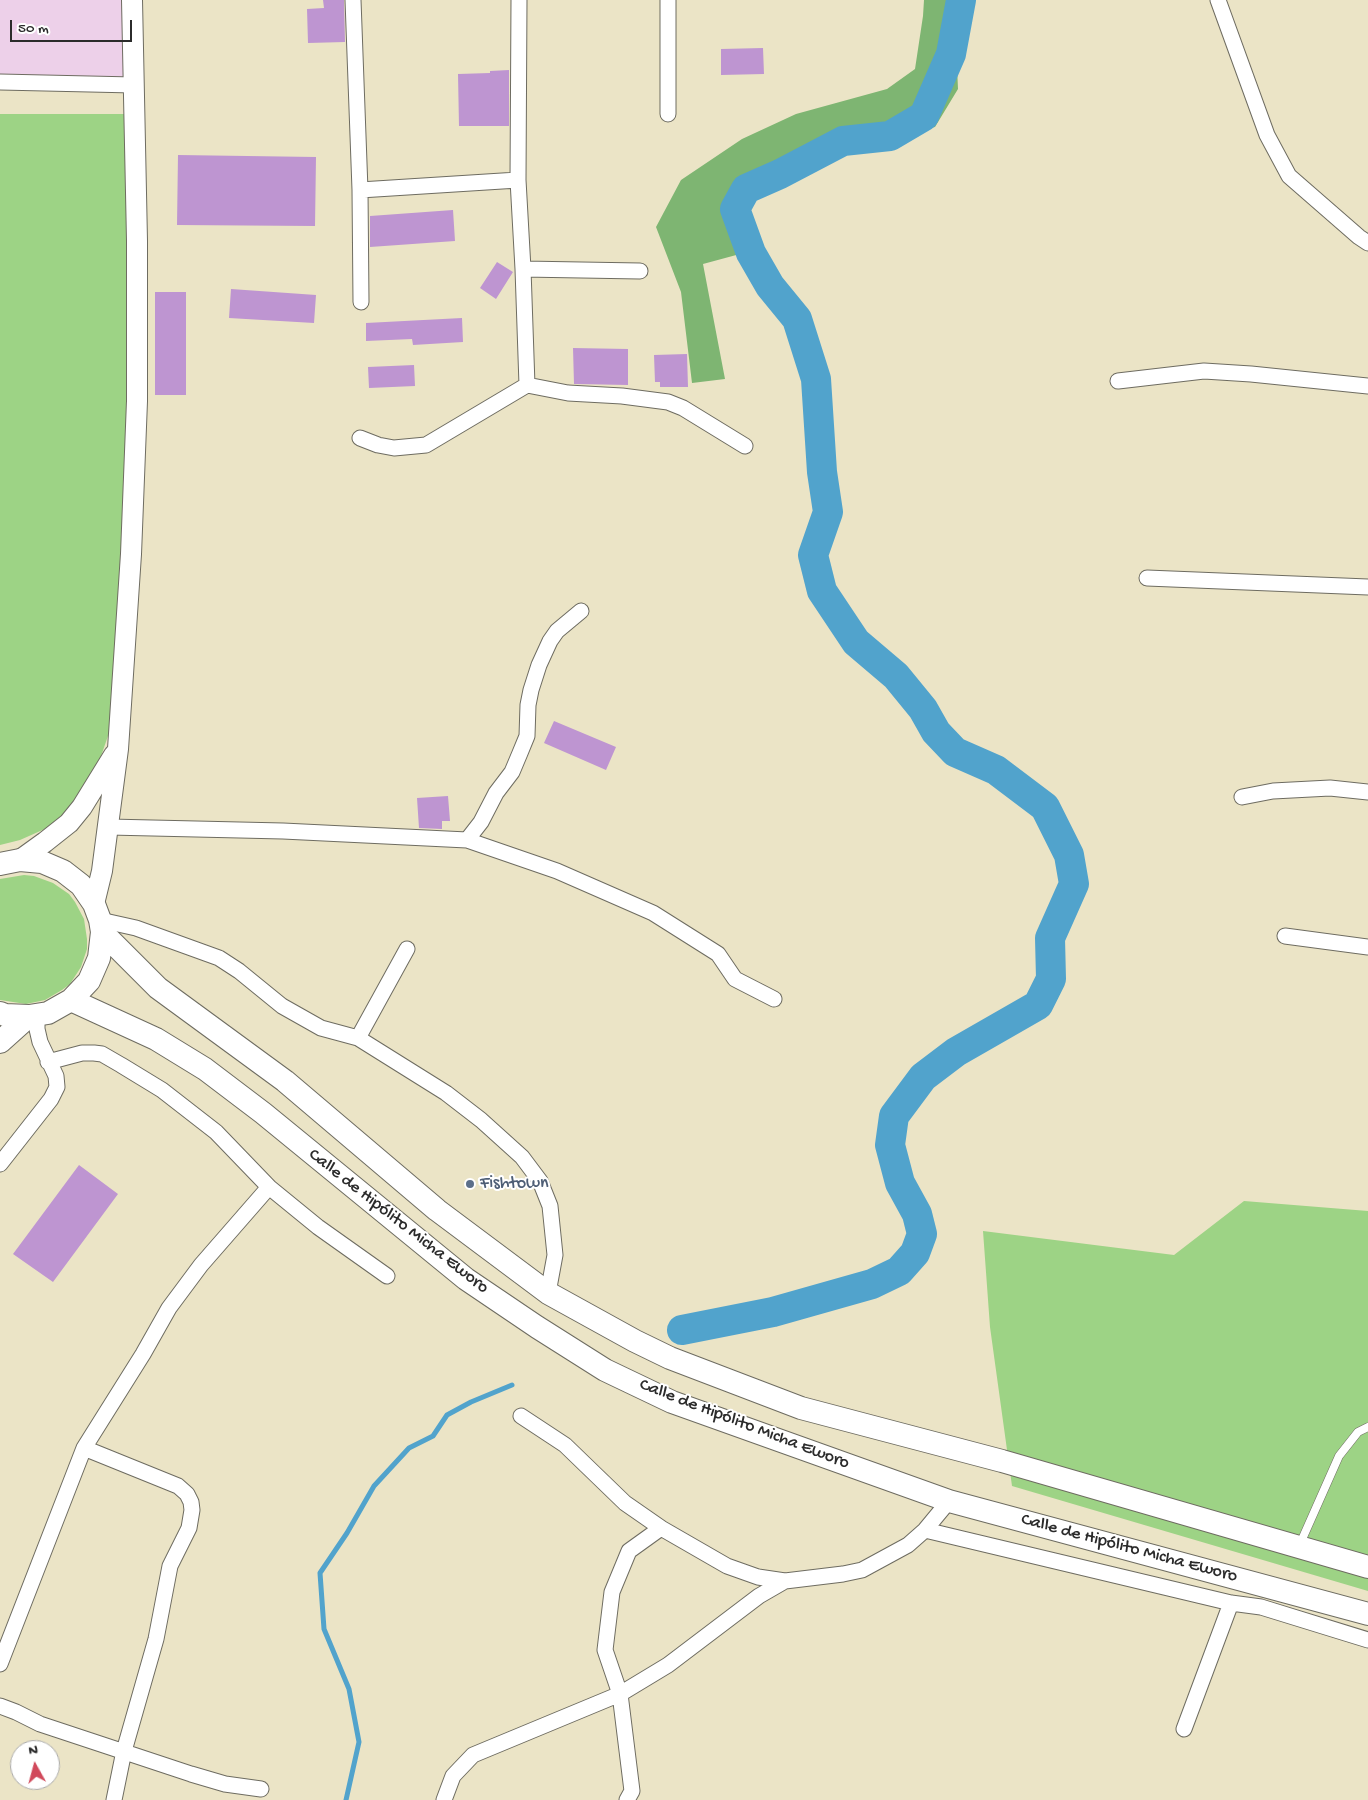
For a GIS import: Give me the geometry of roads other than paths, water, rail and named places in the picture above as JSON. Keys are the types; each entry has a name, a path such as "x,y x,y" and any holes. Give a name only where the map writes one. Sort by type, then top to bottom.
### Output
{"main road":[{"name":"Calle de Hipólito Micha Eworo","path":"6,861 42,862 63,871 81,885 98,918 158,988 285,1081 437,1210 548,1293 602,1324 670,1358 801,1408 1002,1461 1368,1567"},
{"path":"0,1013 5,1015 33,1016 48,1013 71,1000 89,982 99,958 98,918"},
{"name":"Calle de Hipólito Micha Eworo","path":"71,1000 156,1039 205,1069 263,1113 466,1279 605,1370 672,1402 949,1501 1368,1614"},
{"path":"0,1042 33,1016"}],"street":[{"path":"132,0 138,401 132,554 118,749 102,871 98,918 136,928 218,958 239,971 282,1006 321,1028 358,1038 446,1093 481,1120 522,1157 540,1181 550,1206 555,1255 548,1293"},
{"path":"353,0 360,190 360,302"},
{"path":"519,0 518,180 524,268 527,385"},
{"path":"668,0 668,114"},
{"path":"1218,0 1267,135 1288,176 1359,237 1368,242"},
{"path":"0,82 134,85"},
{"path":"360,190 518,180"},
{"path":"524,268 640,272"},
{"path":"1118,381 1204,372 1251,374 1368,386"},
{"path":"360,438 394,448 426,445 527,385 568,393 622,396 668,402 682,408 745,446"},
{"path":"1148,578 1368,587"},
{"path":"466,840 481,822 496,793 512,772 527,736 528,705 531,690 539,665 550,641 557,631 581,611"},
{"path":"6,861 45,842 69,823 82,807 118,749"},
{"path":"1242,797 1273,790 1330,788 1368,792"},
{"path":"109,827 283,830 466,840 557,871 653,913 718,954 735,979 774,1000"},
{"path":"1285,936 1368,947"},
{"path":"358,1038 407,950"},
{"path":"0,1164 52,1099 57,1087 56,1076 48,1062 33,1016"},
{"path":"48,1062 82,1053 102,1054 162,1090 216,1132 269,1187 318,1227 387,1276"},
{"path":"0,1664 84,1448 143,1354 169,1308 201,1265 269,1187"},
{"path":"521,1416 565,1445 625,1503 661,1528 726,1566 758,1577 785,1581 862,1570 908,1544 925,1530 949,1501"},
{"path":"84,1448 178,1486 187,1494 192,1510 189,1528 170,1566 156,1639 124,1751 114,1800"},
{"path":"627,1800 632,1791 620,1694 605,1650 612,1592 629,1551 661,1528"},
{"path":"925,1530 1231,1604 1262,1607 1368,1640"},
{"path":"444,1800 453,1776 473,1755 620,1694 668,1665 758,1596 785,1581"},
{"path":"1184,1729 1231,1604"},
{"path":"0,1706 40,1724 225,1784 261,1789"}],"lane":[{"path":"1299,1547 1339,1456 1358,1432 1368,1427"}],"waterway":[{"path":"682,1330 773,1312 872,1284 899,1271 915,1253 922,1234 917,1214 900,1183 890,1145 894,1116 923,1077 956,1052 1038,1005 1051,979 1050,938 1074,884 1069,855 1045,807 996,770 955,752 936,732 923,709 896,676 856,642 822,591 813,555 828,512 822,472 816,379 797,319 770,286 751,253 735,209 746,189 780,174 843,141 890,136 924,116 951,54 961,0"},
{"path":"346,1800 359,1742 349,1689 324,1629 320,1573 347,1533 374,1486 409,1448 433,1436 447,1415 471,1402 512,1385"}],"place":[{"name":"Fishtown","path":"470,1184"}]}
